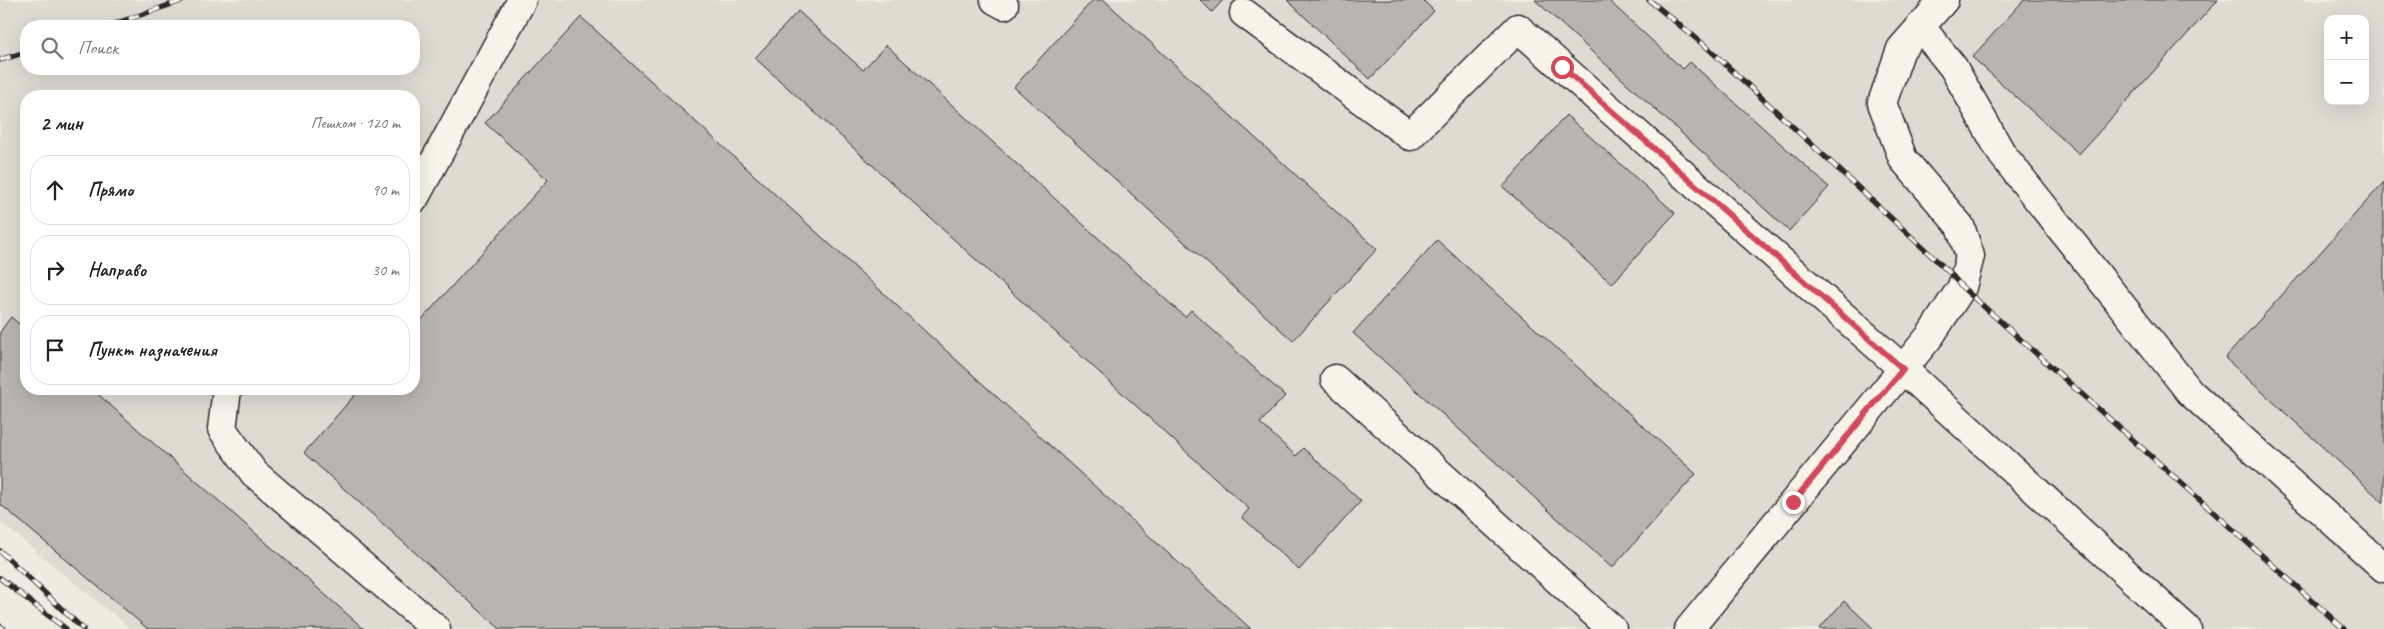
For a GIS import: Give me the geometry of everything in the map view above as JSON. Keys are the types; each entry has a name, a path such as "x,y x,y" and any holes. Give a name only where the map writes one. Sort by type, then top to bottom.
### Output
{"lane":[{"path":"420,188 522,0"},
{"path":"1689,629 1930,336 1962,287 1970,256 1960,226 1903,159 1882,102 1901,49 1944,0"},
{"path":"1244,12 1410,136 1518,28 1903,369 2187,629"},
{"path":"1920,26 1953,67 2002,154 2190,392 2384,568"},
{"path":"1335,379 1612,629"},
{"path":"226,395 222,429 254,473 436,629"}],"shaded area":[{"path":"0,0 2384,0 2384,629 131,629 0,522"}],"building":[{"path":"1093,0 1104,0 1377,249 1293,341 1014,87"},
{"path":"1200,0 1223,0 1212,12"},
{"path":"1287,0 1423,0 1434,11 1370,79"},
{"path":"1535,0 1608,0 1683,69 1690,62 1829,187 1789,231"},
{"path":"2024,0 2218,0 2079,154 1972,57"},
{"path":"798,11 863,70 886,45 1185,317 1191,310 1285,396 1260,423 1296,456 1303,448 1361,501 1299,570 1242,517 1249,509 755,58"},
{"path":"581,17 1251,629 500,629 304,453 355,395 420,395 420,321 548,180 485,123"},
{"path":"1566,115 1675,213 1612,284 1503,187"},
{"path":"2384,182 2384,503 2225,358"},
{"path":"1437,240 1696,474 1612,568 1353,333"},
{"path":"11,317 20,325 20,395 99,395 364,629 148,629 0,504 0,332"},
{"path":"1844,601 1874,629 1819,629"}],"railway":[{"path":"126,20 184,0"},
{"path":"1649,0 1709,49 1949,272 1962,287 2344,629"},
{"path":"0,60 20,54"},
{"path":"0,551 83,629"},
{"path":"0,578 66,629"},
{"path":"0,626 4,629"}],"route":[{"path":"1562,67 1903,369 1793,502"}]}
